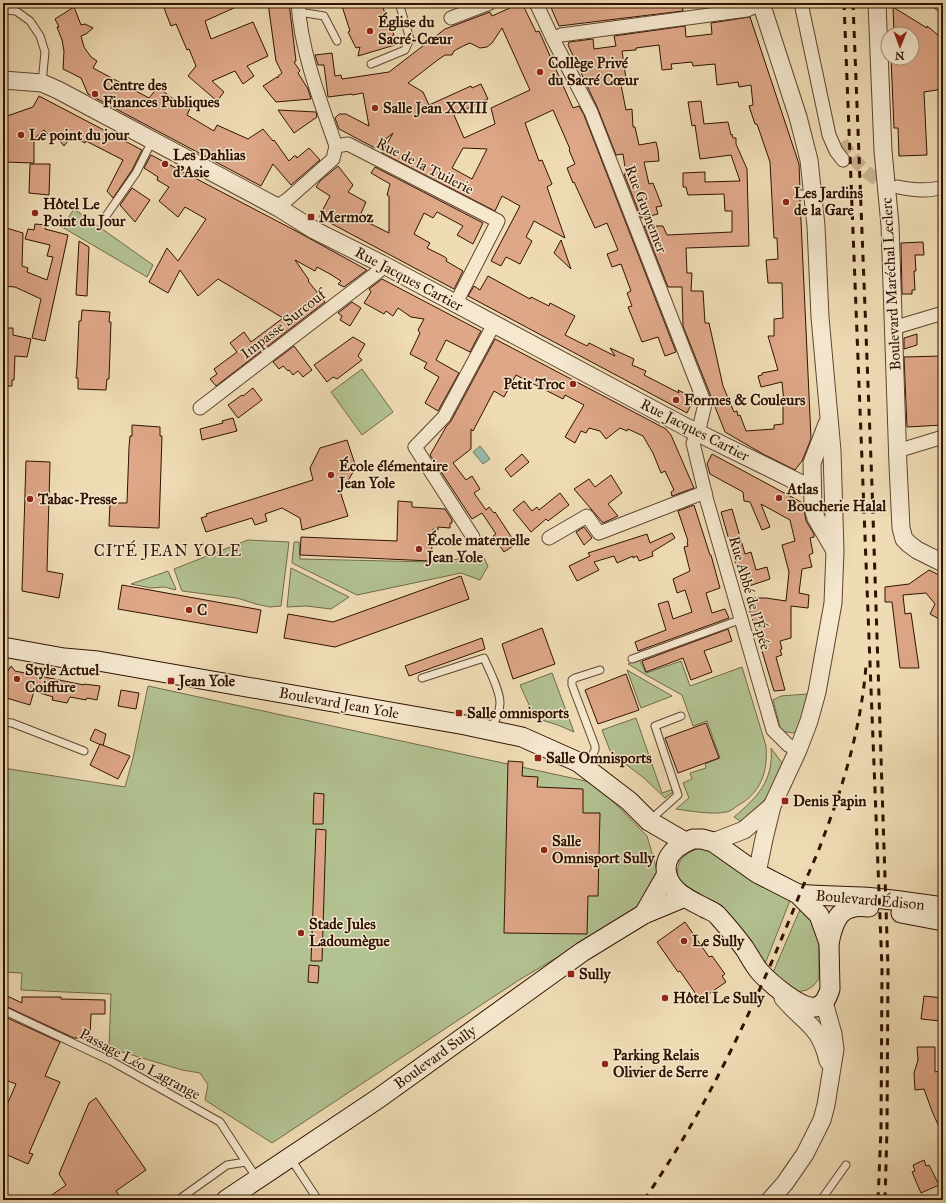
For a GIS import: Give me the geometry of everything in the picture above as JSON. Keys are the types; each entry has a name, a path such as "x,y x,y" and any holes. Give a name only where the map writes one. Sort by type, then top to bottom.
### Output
{"main road":[{"name":"Boulevard Jean Yole","path":"3,647 64,658 98,661 491,730 528,739 572,759 586,768 629,801 649,821 686,842"},
{"name":"Boulevard Jean Yole","path":"649,821 674,888 685,897 717,914 744,947 760,972 776,988 804,1006 817,1007 824,1002"},
{"path":"686,842 702,839 712,842 757,873 798,894 819,915 829,943 830,989 824,1002"},
{"name":"Boulevard Sully","path":"644,914 675,848 686,842"},
{"name":"Boulevard Édison","path":"798,894 862,897 943,907"},
{"name":"Boulevard Sully","path":"226,1200 379,1098 582,952 644,914 685,897"},
{"name":"Boulevard Édison","path":"829,943 836,918 849,908 866,907 943,920"}],"street":[{"path":"451,18 490,3"},
{"name":"Rue Guynemer","path":"536,3 591,112 705,404 697,433"},
{"path":"553,39 561,35 747,10 761,3 798,117 809,160 806,194 816,226 820,317 828,422 832,452 835,551 833,603 815,699 798,750 772,806 757,873"},
{"path":"801,3 829,135 836,151 843,160"},
{"path":"809,3 836,131 842,142"},
{"name":"Boulevard Maréchal Leclerc","path":"877,3 883,151 890,225 897,451 901,528 904,539 909,544 943,563"},
{"path":"279,208 281,204 333,159 336,146 308,64 298,8"},
{"name":"Rue Jacques Cartier","path":"3,80 42,83 58,90 279,208 314,230 382,264 697,433 812,489"},
{"name":"Rue de la Tuilerie","path":"336,146 348,144 498,221 456,304"},
{"path":"943,187 937,189 899,192 921,200 943,196"},
{"name":"Impasse Surcouf","path":"200,408 379,271 382,264"},
{"path":"893,328 943,312"},
{"path":"473,537 415,447 444,417 494,324"},
{"path":"828,422 812,463 813,508 816,518 835,551"},
{"name":"Rue Abbé de l'Épée","path":"697,433 693,443 705,492 773,730 788,745 798,750"},
{"path":"897,451 943,437"},
{"path":"549,538 587,516 599,533 705,492"},
{"path":"712,842 744,830 772,806"},
{"path":"922,904 943,920"},
{"path":"776,988 784,999 807,1020 817,1033 826,1049 831,1069"},
{"path":"770,1200 785,1183 805,1154 817,1131 826,1105 830,1086 834,1049 833,1034 824,1002"}],"lane":[{"path":"372,64 405,50 410,39 399,3"},
{"path":"298,8 324,16 337,41"},
{"path":"3,10 16,11 30,21 40,36 45,52 42,83"},
{"path":"106,216 136,172 152,141"},
{"path":"632,659 742,619"},
{"path":"422,678 484,658 500,702 498,715 491,730"},
{"path":"586,768 595,750 595,746 572,685 572,680 600,670"},
{"path":"649,821 678,795 655,726 681,716"},
{"path":"3,722 12,722 84,751"},
{"name":"Passage Léo Lagrange","path":"3,1010 111,1061 220,1122 257,1178"},
{"path":"289,1157 318,1200"},
{"path":"178,1200 227,1165 246,1162"},
{"path":"820,1200 846,1165"}],"green space":[{"path":"74,209 153,265 147,277 62,227"},
{"path":"362,369 393,412 362,435 331,392"},
{"path":"248,540 289,542 281,606 270,607 237,598 182,591 174,569"},
{"path":"294,542 299,542 300,559 433,562 433,559 453,560 482,554 488,566 480,580 461,573 357,595 292,563"},
{"path":"291,568 349,597 331,609 306,606 287,607"},
{"path":"168,571 176,589 175,590 165,587 151,588 131,584"},
{"path":"639,659 646,673 681,661 690,686 742,667 766,746 766,765 761,781 752,795 745,801 730,811 721,813 676,809 689,798 683,783 692,779 690,773 706,768 705,764 720,758 707,721 693,726 682,695 628,664"},
{"path":"627,670 672,696 641,708"},
{"path":"552,673 574,732 535,718 520,685"},
{"name":"Stade Jules Ladoumègue","path":"148,686 595,783 647,836 664,894 519,980 272,1143 205,1100 208,1085 200,1073 182,1070 109,1048 111,994 21,990 22,973 3,972 3,768 125,787 133,758"},
{"path":"807,694 809,696 797,730 793,733 781,731 773,700 781,696"},
{"path":"636,718 662,793 671,790 673,792 665,798 644,778 611,753 602,730"},
{"path":"771,748 782,763 782,770 776,784 755,813 743,823 734,817 757,795 767,779 770,770"},
{"path":"702,847 715,853 791,898 763,969 679,882 678,869 682,859 690,852"},
{"path":"801,907 819,931 819,979 807,990 797,992 772,975"}],"shaded area":[{"path":"480,446 490,459 483,464 473,452"}],"building":[{"path":"162,3 245,3 205,21 211,39 253,22 268,56 247,66 254,76 243,84 235,71 212,81 224,92 217,101 188,76 196,66 189,49 187,50 176,24 171,26"},
{"path":"268,3 289,3 296,61 294,62 300,71 298,73 308,89 311,99 276,102 263,86 277,77 278,78 278,76 282,73 276,61"},
{"name":"Église du Sacré-Cœur","path":"341,3 381,3 394,35 392,36 395,45 358,56 360,47 356,48 348,32 350,31"},
{"path":"522,3 536,32 539,31 573,108 579,106 584,115 676,352 665,356 658,337 642,342 628,307 632,306 627,293 631,291 621,264 612,267 607,254 618,250 607,223 595,228 574,182 573,183 567,168 575,164 553,110 525,123 539,161 542,160 552,184 547,187 565,238 534,221 526,237 532,241 520,264 506,257 501,266 491,261 520,206 502,196 495,211 382,153 393,133 375,148 339,129 335,118 339,114 346,114 369,126 363,93 328,97 324,65 318,65 315,55 332,53 335,76 341,75 342,79 389,72 445,29 490,12 492,16","holes":["502,28 530,90 491,108 495,124 464,138 454,115 488,99 481,84 472,88 471,86 429,105 423,92 408,83 439,59 445,55 452,55 454,51 463,46 470,43 480,48 487,47 492,43","463,148 487,149 472,179 452,168"]},
{"path":"549,3 682,3 683,11 559,26"},
{"path":"708,3 739,3 709,7"},
{"path":"74,7 81,25 85,24 93,28 81,36 84,47 91,57 97,61 93,68 149,98 158,87 181,105 183,101 191,106 187,115 214,131 217,125 248,139 263,129 273,141 274,140 289,161 294,156 297,158 309,148 320,160 291,185 273,164 261,186 88,94 81,78 63,69 64,51 57,27 59,27 55,19"},
{"path":"893,7 927,28 927,26 943,39 943,89 924,92 927,155 899,156 898,128 894,128 891,66 920,66 920,26 894,26"},
{"path":"750,17 799,164 800,189 796,191 795,194 797,198 800,199 811,439 802,461 795,470 763,454 725,432 683,326 682,287 668,287 644,226 663,226 667,235 732,232 732,211 725,211 724,194 688,195 686,187 683,187 683,173 705,172 705,182 740,181 731,155 700,159 695,125 692,126 688,102 701,101 704,124 728,122 731,135 732,134 733,138 736,138 736,144 747,169 749,246 686,248 687,273 692,273 691,291 703,291 705,323 709,323 723,386 734,412 737,411 738,416 740,415 746,431 774,429 774,425 783,424 784,402 782,382 761,387 758,376 762,375 762,373 778,370 768,336 774,336 774,319 783,318 782,283 768,283 766,260 778,259 777,238 774,238 770,162 749,106 753,105 751,85 739,87 738,82 717,85 715,64 693,66 692,62 671,64 672,69 662,70 659,45 636,48 636,50 622,51 626,79 620,80 626,110 632,109 633,127 635,127 639,145 656,142 658,150 659,161 644,162 649,184 653,183 662,206 656,207 658,214 641,218 624,174 626,174 623,154 616,155 598,109 568,45 569,42 593,39 594,49 616,46 614,36 685,26 686,37 712,34 711,23"},
{"path":"39,96 142,150 132,170 113,198 107,191 123,160 86,141 85,143 72,136 64,146 55,135 51,138 44,130 34,139 34,163 4,162 7,116 33,107"},
{"path":"278,110 316,112 317,117 294,133"},
{"path":"151,155 367,270 344,287 338,284 341,281 330,274 317,267 315,271 295,260 309,280 308,281 325,302 216,386 210,379 217,374 214,369 237,352 230,343 244,332 251,342 283,318 218,279 198,296 180,270 168,293 149,282 167,248 178,261 206,219 185,207 178,217 159,201 169,187 157,180 158,177 144,168"},
{"path":"30,164 50,164 49,195 29,193"},
{"path":"338,166 353,185 348,192 366,202 359,218 389,233 389,196 387,195 390,184 371,173 375,167 483,223 473,244 457,235 463,226 437,212 433,218 424,213 414,234 430,243 427,248 445,257 447,259 446,261 463,271 454,289 319,217 330,196 316,187 320,181"},
{"path":"132,188 150,200 135,222 120,205"},
{"path":"35,224 46,225 45,229 68,235 45,341 32,338 41,299 15,287 3,286 3,227 23,233 22,266 28,268 27,272 47,280 53,257 47,256 50,245 25,239 28,229 34,230"},
{"path":"561,240 571,269 554,253"},
{"path":"79,241 89,247 87,296 76,295"},
{"path":"923,242 924,255 915,255 915,290 912,290 912,294 902,294 901,243"},
{"path":"488,276 530,299 531,297 549,306 550,303 575,316 565,335 587,346 589,343 615,356 610,348 634,359 632,365 646,371 644,375 679,393 678,390 694,398 687,413 468,296 474,286 480,290"},
{"path":"382,279 481,331 470,352 446,340 436,360 459,373 438,411 425,403 439,377 424,368 427,363 410,354 420,333 418,330 424,319 411,317 398,308 393,316 386,311 384,314 364,303 371,292 369,289"},
{"path":"352,302 361,308 350,326 340,320 342,316 338,313"},
{"path":"82,310 110,312 109,379 107,379 106,390 78,389 78,378 76,378 79,321 81,321"},
{"path":"3,328 13,328 13,335 31,339 27,357 15,356 14,380 12,380 12,386 3,386"},
{"path":"917,334 917,345 904,349 904,338"},
{"path":"353,337 365,344 358,356 362,360 337,379 333,377 327,382 314,365"},
{"path":"495,339 666,429 671,435 694,488 672,496 671,492 674,490 665,471 661,473 653,453 643,436 628,429 627,431 620,428 606,439 600,431 589,428 586,433 581,431 575,443 565,437 584,405 565,395 563,399 516,375 504,397 494,391 473,431 471,429 471,449 453,463 466,480 472,476 480,489 474,493 486,510 489,507 494,513 495,512 516,544 504,552 493,536 496,534 482,513 472,519 430,455 451,421"},
{"path":"294,346 312,370 303,377 298,371 293,375 283,366 279,369 273,362"},
{"path":"942,356 943,425 907,427 904,357"},
{"path":"253,388 262,400 238,418 228,405"},
{"path":"233,418 237,431 202,440 200,429 223,423 222,421"},
{"path":"132,425 160,427 160,436 162,436 159,528 109,526 110,503 127,503 129,447 130,436 132,436"},
{"path":"347,440 356,467 345,486 339,488 348,516 302,530 300,518 282,508 265,514 267,521 255,525 252,518 206,532 201,518 207,516 206,514 313,480 310,468 320,448"},
{"path":"522,454 529,462 511,477 505,469"},
{"path":"712,454 801,502 803,504 806,521 814,534 814,537 810,538 813,553 809,555 812,567 802,569 799,593 809,595 808,608 791,606 791,638 780,641 782,649 780,650 782,655 776,657 785,690 774,691 746,598 766,598 786,601 789,572 782,545 795,541 790,520 761,504 770,527 762,530 750,502 744,501 743,492 710,474 707,464"},
{"path":"26,461 50,462 47,571 63,574 59,598 22,591"},
{"path":"611,475 622,493 608,504 618,516 603,523 574,489 589,479 595,487"},
{"path":"560,493 569,505 548,521 546,519 531,532 513,510 524,501 532,511 537,507 539,510"},
{"path":"398,501 412,502 412,507 445,509 452,520 452,523 450,523 450,528 438,527 438,530 433,529 431,561 300,555 301,537 397,541"},
{"path":"694,505 711,555 720,588 706,593 712,613 725,609 729,618 638,651 635,642 666,630 658,604 668,601 673,619 692,612 685,590 677,593 673,579 690,571 684,547 688,546 688,541 678,511"},
{"path":"732,509 745,554 751,552 756,570 767,567 770,579 743,588 721,512"},
{"path":"584,527 592,538 584,545 576,532"},
{"path":"672,533 675,538 652,552 653,556 639,561 637,556 633,558 633,556 617,563 614,556 594,562 599,570 577,581 569,566 590,556 588,553 647,534 650,543"},
{"path":"929,570 943,577 943,621 930,614 935,604 926,593 903,595 905,614 911,613 919,668 900,668 892,602 885,602 885,587 909,584"},
{"path":"461,576 469,599 335,647 284,638 288,614 333,622"},
{"name":"C","path":"122,585 261,610 257,633 118,609"},
{"path":"542,628 555,664 513,679 502,644"},
{"path":"728,629 732,641 704,651 712,672 691,680 683,658 646,672 642,661"},
{"path":"482,638 485,649 409,676 405,666"},
{"path":"11,666 15,671 84,685 100,686 97,700 87,698 86,700 70,697 67,703 52,700 53,697 34,691 30,705 3,697 3,679"},
{"path":"626,674 639,710 598,724 585,690"},
{"path":"121,690 139,693 136,709 118,706"},
{"path":"706,723 719,758 678,773 665,738"},
{"path":"95,729 106,734 103,746 90,740"},
{"path":"100,744 130,756 118,779 90,765"},
{"path":"508,761 523,762 522,776 538,777 537,787 583,789 583,813 600,813 598,896 588,896 587,934 504,933"},
{"path":"314,793 324,794 323,824 313,824"},
{"path":"316,829 326,830 322,961 311,961"},
{"path":"685,922 709,957 712,956 725,974 722,976 726,982 700,1000 680,971 678,972 657,942"},
{"path":"309,965 319,966 318,983 308,982"},
{"path":"3,994 22,1003 22,997 61,997 61,999 105,1000 105,1014 91,1014 90,1038 74,1038 3,1005"},
{"path":"924,996 943,998 940,1021 921,1019"},
{"path":"3,1016 60,1042 45,1076 60,1082 29,1153 33,1154 28,1164 3,1153 3,1114 16,1084 3,1079"},
{"path":"917,1047 935,1047 935,1072 940,1071 943,1079 943,1136 924,1089 915,1090 914,1073 918,1060"},
{"path":"96,1098 146,1170 116,1191 122,1200 45,1200 66,1185 59,1174 89,1103"},
{"path":"924,1160 926,1166 929,1165 939,1185 921,1193 912,1172 915,1171 913,1165"}],"tunnel":[{"path":"842,142 863,169 876,179 892,186"}],"railway":[{"path":"844,3 882,968 881,1129 878,1200"},
{"path":"853,3 872,486 888,968 885,1200"},
{"path":"644,1200 668,1164 711,1089 750,1011 785,931 817,854 844,777 856,733 864,689 866,666"}],"place":[{"name":"Église du Sacré-Cœur","path":"370,31"},
{"name":"Collège Privé du Sacré Cœur","path":"540,72"},
{"name":"Centre des Finances Publiques","path":"95,94"},
{"name":"Salle Jean XXIII","path":"375,108"},
{"name":"Le point du jour","path":"21,135"},
{"name":"Les Dahlias d'Asie","path":"165,164"},
{"name":"Les Jardins de la Gare","path":"786,202"},
{"name":"Hôtel Le Point du Jour","path":"35,213"},
{"name":"Mermoz","path":"311,217"},
{"name":"Petit Troc","path":"573,384"},
{"name":"Formes & Couleurs","path":"676,400"},
{"name":"École élémentaire Jean Yole","path":"331,475"},
{"name":"Atlas Boucherie Halal","path":"779,498"},
{"name":"Tabac-Presse","path":"30,499"},
{"name":"École maternelle Jean Yole","path":"419,549"},
{"name":"C","path":"189,610"},
{"name":"Style Actuel Coiffure","path":"17,679"},
{"name":"Jean Yole","path":"171,681"},
{"name":"Salle omnisports","path":"459,713"},
{"name":"Salle Omnisports","path":"538,758"},
{"name":"Denis Papin","path":"785,801"},
{"name":"Salle Omnisport Sully","path":"544,850"},
{"name":"Stade Jules Ladoumègue","path":"301,933"},
{"name":"Le Sully","path":"684,941"},
{"name":"Sully","path":"571,974"},
{"name":"Hôtel Le Sully","path":"665,998"},
{"name":"Parking Relais Olivier de Serre","path":"605,1064"}],"district":[{"name":"CITÉ JEAN YOLE","path":"168,550"}]}
